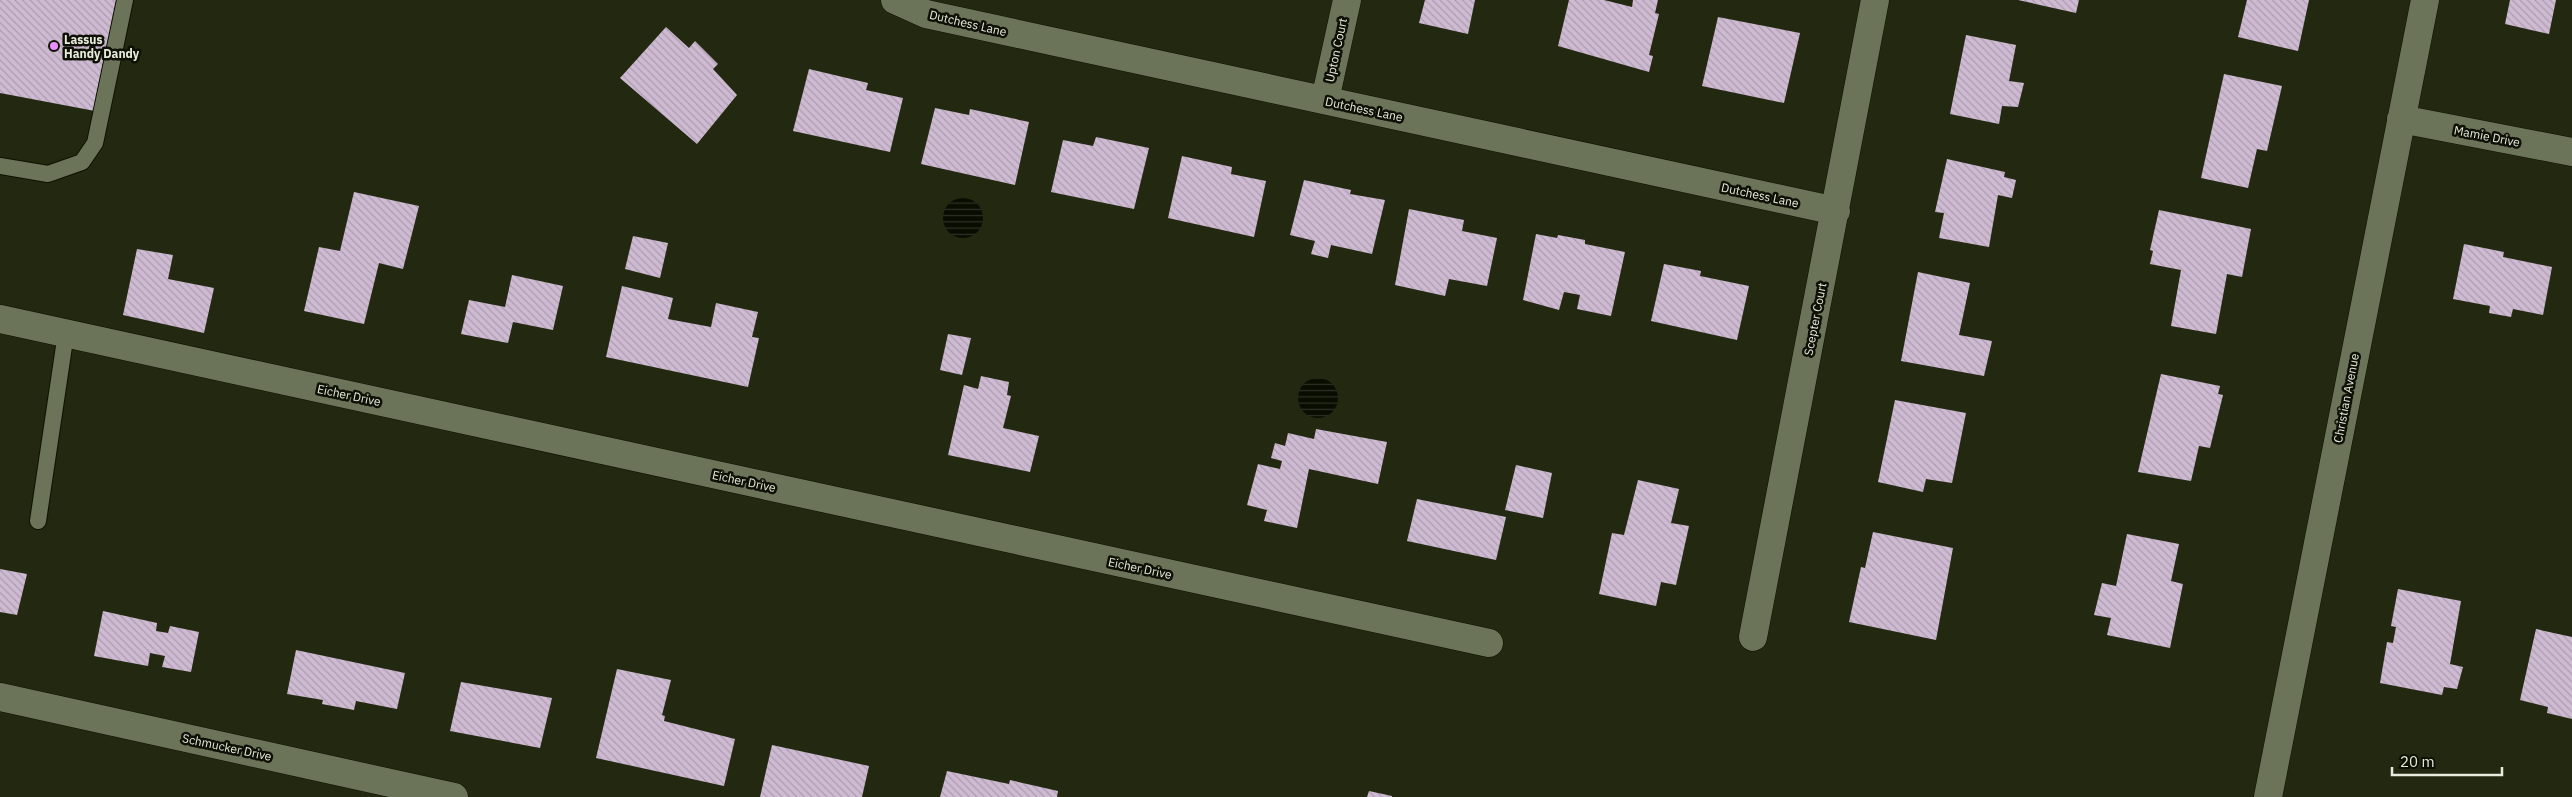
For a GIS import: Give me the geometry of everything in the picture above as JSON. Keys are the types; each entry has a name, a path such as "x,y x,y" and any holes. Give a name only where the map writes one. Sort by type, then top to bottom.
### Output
{"street":[{"name":"Dutchess Lane","path":"894,0 926,14 1836,211"},
{"name":"Upton Court","path":"1325,100 1347,0"},
{"name":"Scepter Court","path":"1753,637 1875,0"},
{"name":"Christian Avenue","path":"2268,797 2425,0"},
{"name":"Mamie Drive","path":"2401,119 2572,152"},
{"name":"Eicher Drive","path":"0,319 1489,644"},
{"name":"Schmucker Drive","path":"0,697 454,797"}],"lane":[{"path":"0,166 48,174 82,162 95,143 125,0"},
{"path":"38,522 66,334"}],"shaded area":[{"path":"967,198 974,201 980,207 983,218 982,226 974,235 967,238 959,238 952,235 944,226 943,214 946,207 955,199"},
{"path":"1318,378 1332,384 1338,398 1332,412 1318,418 1304,412 1298,398 1304,384"}],"building":[{"name":"Lassus Handy Dandy","path":"0,0 117,0 95,111 0,93"},
{"path":"1425,0 1475,0 1468,34 1419,23"},
{"path":"1569,0 1604,0 1632,7 1633,0 1658,0 1655,13 1659,14 1649,55 1653,56 1649,72 1558,46"},
{"path":"2018,0 2079,0 2076,13"},
{"path":"2247,0 2309,0 2298,51 2238,37"},
{"path":"2510,0 2556,0 2549,34 2505,24"},
{"path":"1718,17 1800,33 1784,103 1702,86"},
{"path":"666,27 689,48 695,41 718,64 713,69 737,95 697,144 620,78"},
{"path":"1966,35 2016,45 2009,81 2024,83 2018,107 2002,106 1999,124 1950,114"},
{"path":"809,69 868,83 866,90 903,98 890,152 793,131"},
{"path":"2224,74 2282,86 2267,151 2257,149 2248,188 2201,178"},
{"path":"935,108 969,115 970,109 1029,122 1015,185 921,164"},
{"path":"1096,137 1149,148 1134,209 1051,192 1063,140 1093,146"},
{"path":"1182,156 1232,167 1231,174 1266,181 1254,237 1168,218"},
{"path":"1947,159 2005,172 2004,177 2016,180 2012,198 1998,195 1989,247 1939,238 1944,213 1935,212"},
{"path":"1304,180 1351,190 1350,194 1385,200 1372,254 1331,245 1328,258 1311,254 1315,241 1290,235"},
{"path":"354,192 419,206 403,269 379,263 364,324 304,311 319,247 340,251"},
{"path":"1409,209 1464,220 1462,231 1497,238 1487,286 1449,279 1445,296 1395,285"},
{"path":"2159,210 2251,229 2242,277 2227,274 2216,334 2171,326 2181,270 2150,264 2153,251 2150,250"},
{"path":"1536,234 1557,238 1558,235 1585,240 1585,244 1625,252 1611,316 1577,309 1580,295 1564,292 1559,310 1523,300"},
{"path":"633,236 668,243 660,278 625,269"},
{"path":"2464,244 2504,252 2503,257 2552,267 2543,315 2513,309 2511,317 2489,313 2490,306 2453,299"},
{"path":"137,249 173,255 168,279 214,288 204,333 123,315"},
{"path":"1664,264 1701,271 1700,276 1749,286 1737,340 1651,321"},
{"path":"1918,272 1970,283 1959,335 1992,341 1984,376 1901,361"},
{"path":"512,275 563,286 553,330 513,322 508,343 461,334 469,300 505,307"},
{"path":"622,286 673,298 668,319 711,327 716,303 758,312 752,337 759,338 748,387 606,357"},
{"path":"948,334 971,338 962,375 940,370"},
{"path":"2161,374 2220,386 2218,394 2223,395 2210,448 2199,446 2191,481 2138,472"},
{"path":"981,376 1009,382 1007,395 1011,396 1003,428 1039,436 1030,472 948,455 964,385 978,389"},
{"path":"1895,400 1966,413 1952,483 1926,479 1923,492 1878,482"},
{"path":"1316,429 1387,442 1378,484 1309,469 1297,528 1264,521 1267,510 1247,505 1258,464 1280,469 1282,461 1271,458 1275,443 1285,446 1288,433 1314,439"},
{"path":"1516,465 1552,473 1543,518 1505,510"},
{"path":"1638,480 1679,489 1671,523 1689,526 1676,585 1661,582 1656,606 1599,594 1612,533 1624,535"},
{"path":"1417,499 1506,517 1496,560 1407,541"},
{"path":"1873,532 1953,548 1936,640 1849,622 1861,567 1865,568"},
{"path":"2127,534 2179,544 2171,581 2183,584 2170,648 2107,635 2111,618 2094,615 2102,583 2116,586"},
{"path":"0,569 27,574 17,615 0,612"},
{"path":"2398,589 2461,601 2450,664 2463,667 2457,689 2444,687 2442,695 2380,683 2387,642 2393,643 2396,627 2391,626"},
{"path":"103,611 157,623 156,631 168,633 170,626 199,632 191,672 162,667 165,656 150,653 148,666 94,656"},
{"path":"2536,629 2572,637 2572,719 2547,713 2548,707 2520,700"},
{"path":"296,650 405,673 397,709 356,701 354,710 322,704 323,700 287,694"},
{"path":"617,669 671,680 662,715 665,716 664,721 735,739 724,786 596,758"},
{"path":"461,682 552,698 540,748 450,731"},
{"path":"772,745 869,766 862,797 760,797"},
{"path":"947,771 1009,784 1010,780 1058,791 1057,797 940,797"},
{"path":"1369,791 1392,796 1392,797 1367,797"}],"place":[{"name":"Lassus Handy Dandy","path":"54,46"}]}
